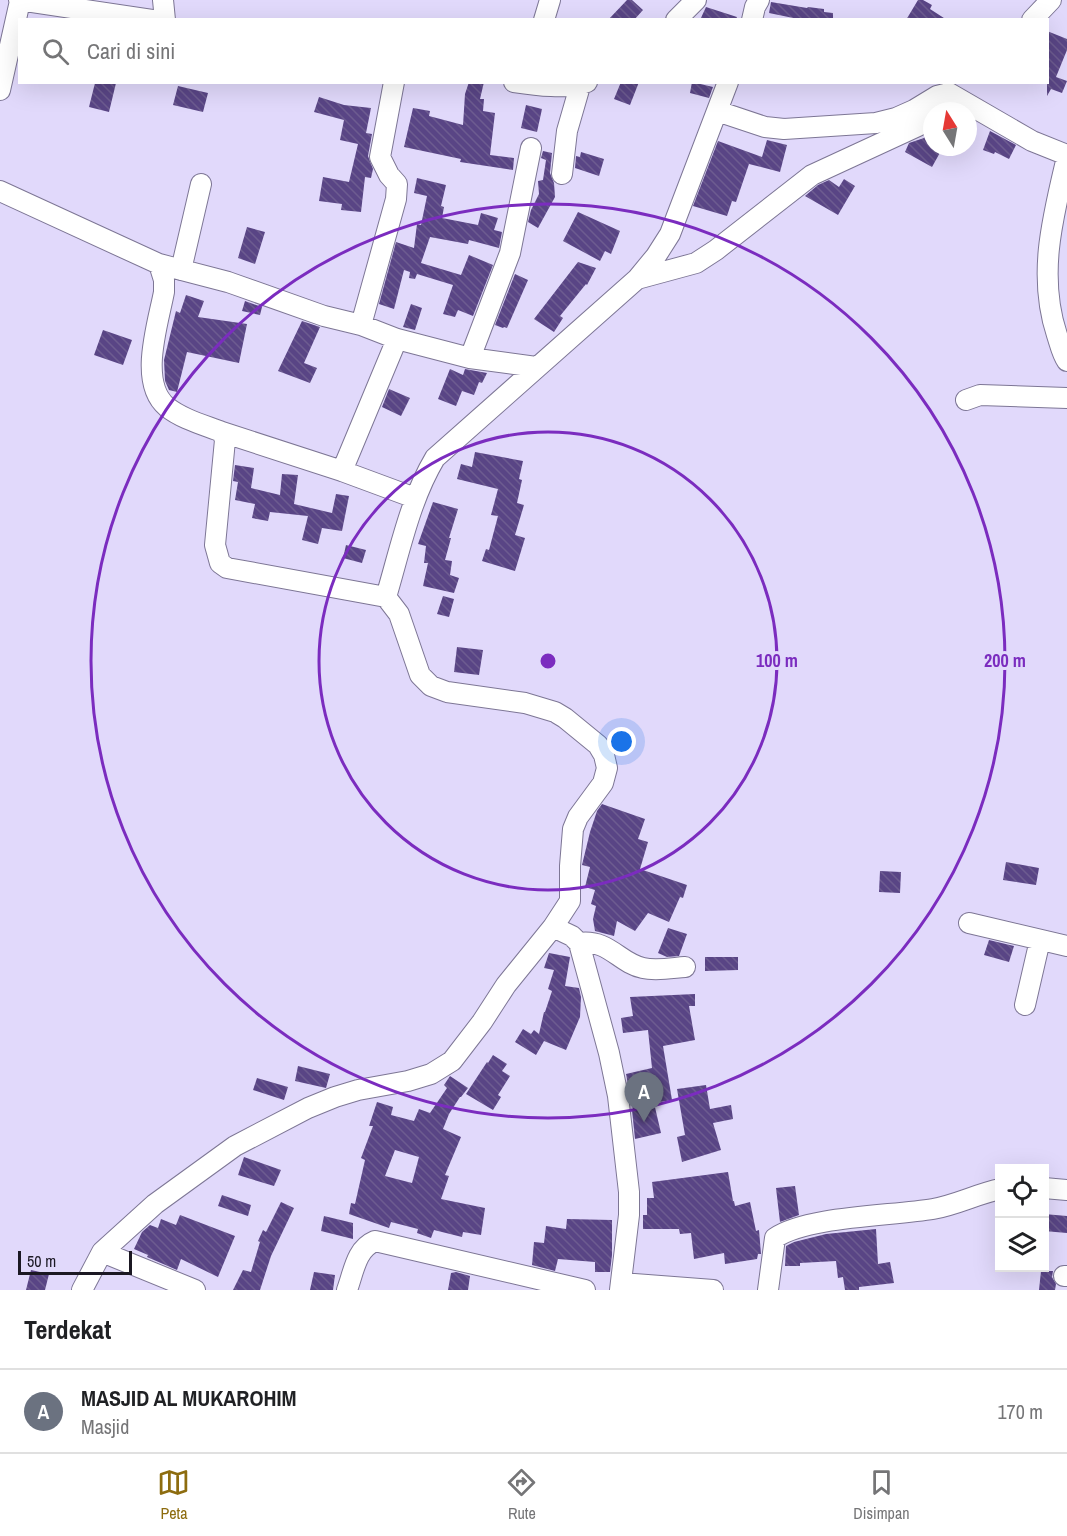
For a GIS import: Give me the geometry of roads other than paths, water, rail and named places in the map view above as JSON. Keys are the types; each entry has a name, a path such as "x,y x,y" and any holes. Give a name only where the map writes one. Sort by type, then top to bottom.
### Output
{"street":[{"path":"163,0 165,18"},
{"path":"545,18 550,0"},
{"path":"678,18 696,0"},
{"path":"1034,18 1051,0"},
{"path":"0,90 20,1 138,18"},
{"path":"361,325 396,199 397,184 389,176 380,157 394,84"},
{"path":"562,174 567,131 584,84"},
{"path":"386,597 415,498 435,458 637,279 656,256 670,234 727,84"},
{"path":"717,111 765,127 784,129 876,123 896,118 944,93 962,89 1032,141 1067,156 1051,222 1046,259 1047,291 1053,322 1067,361"},
{"path":"946,102 962,89"},
{"path":"637,279 696,263 812,175 923,122"},
{"path":"470,358 510,253 531,148"},
{"path":"181,270 201,184"},
{"path":"0,192 159,264 228,282 397,339 470,358 536,368"},
{"path":"159,264 164,292 151,366 156,388 166,406 222,432 342,471 415,498"},
{"path":"342,471 397,339"},
{"path":"966,399 980,395 1067,398"},
{"path":"82,1290 102,1252 155,1204 235,1146 308,1108 335,1097 431,1074 452,1061 482,1022 506,985 554,927 570,901 573,829 578,816 603,783 607,768 604,754 598,745 555,712 525,703 447,692 431,686 420,675 399,614 386,597 227,568 220,563 215,545 226,448 222,432"},
{"path":"969,923 1067,946"},
{"path":"554,927 572,936 579,943 609,1053 618,1096 629,1215 620,1286 713,1290"},
{"path":"1025,1005 1040,940"},
{"path":"579,943 591,942 615,952 642,968 685,967"},
{"path":"1049,1188 1067,1190"},
{"path":"768,1290 776,1238 782,1234 824,1222 948,1206 995,1190"},
{"path":"347,1290 365,1245 375,1241 585,1290"},
{"path":"102,1252 195,1290"}],"place":[{"name":"MASJID AL MUKAROHIM","path":"644,1122"}]}
